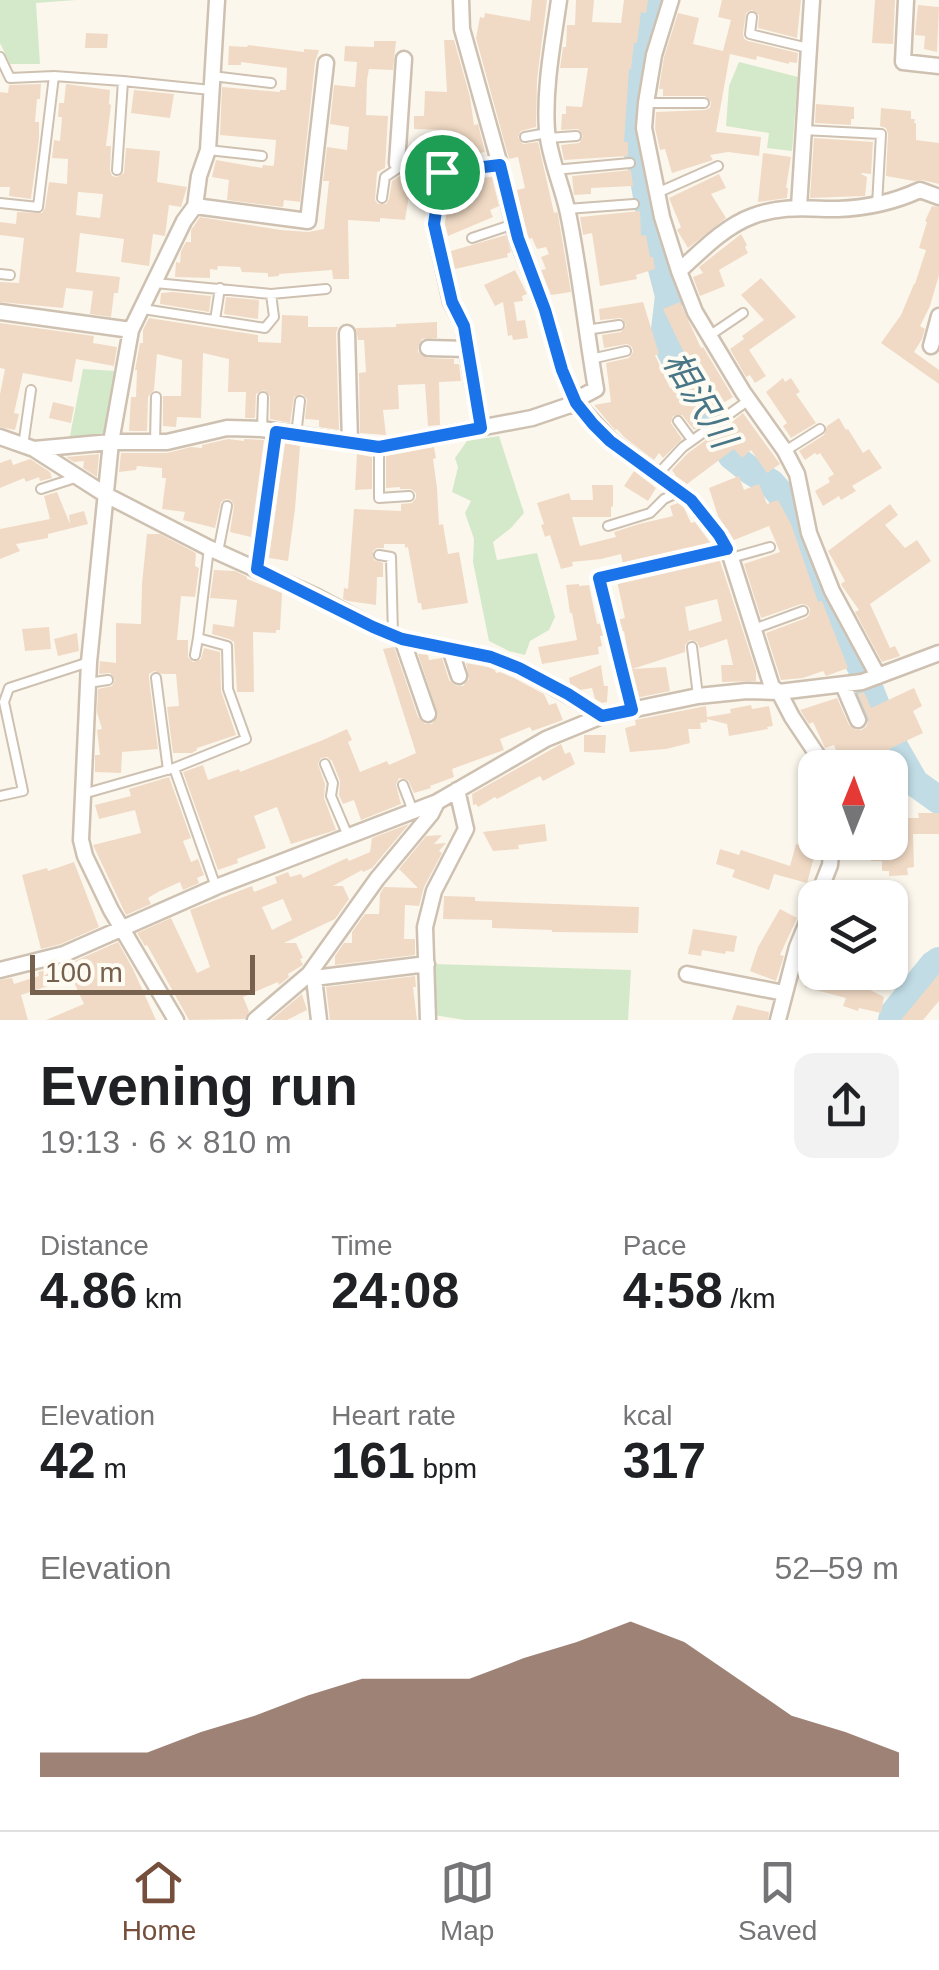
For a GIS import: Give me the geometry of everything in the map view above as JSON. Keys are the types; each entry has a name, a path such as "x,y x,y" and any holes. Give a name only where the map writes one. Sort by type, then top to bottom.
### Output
{"street":[{"path":"176,1020 99,888 82,840 83,794 89,662 111,442 131,330 194,206 208,150 218,0"},
{"path":"462,0 462,29 514,224 576,403 610,441 691,500 708,520 729,553 772,687 815,750"},
{"path":"18,447 168,442 227,428 269,430 379,447 532,418 576,403 596,389 567,208 548,136 546,90 559,0"},
{"path":"671,0 654,55 644,128 679,271 708,336 797,474 810,533 871,679"},
{"path":"799,207 812,0"},
{"path":"906,0 903,62 939,66"},
{"path":"404,59 397,163 442,172 500,165"},
{"path":"194,206 308,222 326,63"},
{"path":"442,172 434,224 452,302 464,326 481,428"},
{"path":"679,271 722,235 753,216 799,207 838,209 878,204 920,190 939,197"},
{"path":"0,312 131,330"},
{"path":"930,346 939,316"},
{"path":"347,332 350,442"},
{"path":"428,348 467,348"},
{"path":"257,569 269,430"},
{"path":"0,437 213,550 398,637 491,657 568,694 602,716"},
{"path":"398,637 428,714"},
{"path":"450,649 459,676"},
{"path":"0,970 64,954 216,887 413,812 546,740 602,716 698,696 843,685 938,656"},
{"path":"843,685 858,720"},
{"path":"428,1020 426,927 434,891 466,829 456,790"},
{"path":"255,1020 311,976 436,802"},
{"path":"778,1020 798,945"},
{"path":"311,976 427,964"},
{"path":"687,974 784,993"},
{"path":"311,976 319,1020"}],"lane":[{"path":"752,17 750,34 808,48"},
{"path":"0,57 10,78 271,83"},
{"path":"0,204 38,207 54,76"},
{"path":"117,170 123,81"},
{"path":"646,102 704,103"},
{"path":"803,130 881,134 878,204"},
{"path":"526,138 576,136"},
{"path":"208,150 262,156"},
{"path":"554,170 630,164"},
{"path":"382,198 385,177 403,165"},
{"path":"657,193 718,166"},
{"path":"567,208 634,204"},
{"path":"472,238 514,224"},
{"path":"155,283 270,294 326,289"},
{"path":"215,320 220,288"},
{"path":"143,310 265,328 274,317 270,294"},
{"path":"708,336 743,313"},
{"path":"586,330 619,325"},
{"path":"591,360 626,351"},
{"path":"18,447 32,390"},
{"path":"263,396 269,430"},
{"path":"156,398 156,442"},
{"path":"656,475 692,440 749,400"},
{"path":"296,435 300,402"},
{"path":"678,421 692,440"},
{"path":"785,452 820,429"},
{"path":"379,447 380,498 409,496"},
{"path":"41,489 78,477"},
{"path":"608,526 650,513 664,499 679,492"},
{"path":"196,655 213,550 227,506"},
{"path":"632,710 599,578 770,546"},
{"path":"379,555 402,556"},
{"path":"391,557 398,637"},
{"path":"754,630 803,611"},
{"path":"83,794 171,769 246,740 228,689 227,646 198,638"},
{"path":"692,647 698,696"},
{"path":"0,796 23,792 4,702 8,688 89,662"},
{"path":"156,678 171,769 216,887"},
{"path":"88,683 108,680"},
{"path":"0,740 12,737"},
{"path":"324,764 333,783 331,796 348,836"},
{"path":"402,786 413,812"}],"green space":[{"path":"0,0 76,0 36,3 40,64 10,64 0,43"},
{"path":"739,62 798,77 792,151 767,148 769,133 726,126 729,86"},
{"path":"83,369 116,371 105,440 69,441"},
{"path":"499,436 524,513 493,542 497,560 537,553 555,617 549,630 530,641 525,655 489,641 473,562 474,539 465,513 471,501 452,492 458,467 455,458 467,441"},
{"path":"432,964 631,970 628,1020 465,1020 434,1015"}],"building":[{"path":"532,0 547,0 537,80 536,127 521,131 518,137 523,144 538,142 554,213 558,215 571,292 551,295 541,270 546,269 541,257 549,254 546,247 537,249 527,235 517,190 525,188 518,157 509,159 476,38 480,17 484,18 485,13 530,21"},
{"path":"576,0 594,0 592,22 621,23 624,0 648,0 646,13 641,12 629,69 624,142 628,142 628,156 564,160 561,145 579,143 583,136 578,129 561,130 566,106 582,107 588,68 560,68 567,25 575,25"},
{"path":"722,0 801,0 797,38 758,28 759,15 752,10 746,13 743,33 748,41 798,53 797,63 730,54 716,132 761,137 759,156 728,152 710,155 713,160 672,173 665,149 660,150 656,112 705,110 711,102 705,96 663,96 663,89 659,89 664,57 678,13 699,18 693,44 723,51 731,20 718,17"},
{"path":"875,0 895,0 893,44 872,43"},
{"path":"918,5 939,7 937,52 924,49 925,36 915,35"},
{"path":"86,33 108,34 107,48 85,48"},
{"path":"444,40 454,40 474,125 478,124 485,152 457,157 452,154 447,130 414,129 414,116 424,116 425,91 447,92"},
{"path":"374,41 396,41 393,70 369,69 367,80 366,115 388,116 385,168 377,172 375,200 386,204 392,181 400,176 412,178 405,220 348,220 349,279 333,279 332,270 268,277 268,273 218,266 217,270 210,269 210,278 175,277 176,262 180,263 181,251 186,242 191,242 191,230 200,217 281,230 324,229 329,181 323,181 327,147 347,150 349,127 330,124 334,85 355,87 357,62 344,61 345,46 374,47"},
{"path":"229,46 304,52 319,50 300,202 284,200 283,207 227,200 229,180 212,177 216,160 262,168 274,164 276,140 220,135 222,87 286,90 287,68 241,62 228,65"},
{"path":"41,84 31,199 9,196 10,187 0,187 0,92 8,93 9,85"},
{"path":"66,84 110,90 106,146 111,146 112,176 124,173 126,148 160,151 157,182 187,187 181,207 169,205 165,236 153,234 149,266 121,262 124,239 80,233 76,272 120,277 111,317 90,314 93,291 66,288 63,308 0,302 0,282 19,283 24,238 0,235 0,222 16,224 17,212 42,213 49,182 67,184 68,159 52,158 54,140 60,141 59,103 64,103","holes":["78,192 103,194 100,218 76,215"]},
{"path":"134,90 174,94 170,118 131,113"},
{"path":"816,104 854,107 854,119 851,125 815,123"},
{"path":"881,108 911,111 916,140 939,143 939,184 886,176 888,134 880,126"},
{"path":"814,138 873,142 871,174 861,174 867,177 865,196 810,198"},
{"path":"763,153 791,157 787,198 758,202"},
{"path":"631,170 633,186 591,188 591,194 574,195 572,176"},
{"path":"719,174 726,188 711,194 726,218 688,248 677,230 681,227 669,198"},
{"path":"492,177 499,206 490,210 493,217 448,236 445,224 450,187 462,189 463,180"},
{"path":"932,206 939,207 939,275 920,326 925,329 922,339 914,352 939,370 939,384 881,343 901,315 915,284 926,250 919,248"},
{"path":"640,211 641,236 646,235 655,269 636,275 637,279 600,286 592,233 583,235 580,217"},
{"path":"741,234 748,253 719,270 725,286 700,296 693,277 703,273 699,267"},
{"path":"506,235 511,252 508,257 455,269 451,251"},
{"path":"515,270 527,294 522,296 523,301 514,302 517,321 525,320 528,338 513,340 512,335 508,336 503,302 495,306 484,285"},
{"path":"761,278 796,317 749,350 766,376 755,383 750,375 746,377 730,349 764,320 741,295"},
{"path":"161,293 211,296 209,312 160,304"},
{"path":"226,297 259,300 258,319 224,314"},
{"path":"643,302 659,354 655,355 670,388 693,373 663,309 680,302 701,348 733,397 697,419 701,425 694,430 682,415 673,416 671,423 682,439 663,458 659,453 654,460 615,430 594,405 611,402 606,363 629,358 633,352 627,344 604,348 602,335 621,332 626,325 621,318 600,320 599,309"},
{"path":"282,315 308,316 308,327 338,327 339,430 319,427 319,420 305,419 307,399 302,394 294,397 290,423 270,419 270,396 264,390 256,394 255,418 245,418 246,392 228,392 229,359 203,353 201,418 177,417 176,427 163,426 163,396 181,396 182,360 157,354 154,390 148,397 147,431 129,431 131,397 136,397 135,370 149,318 258,335 258,342 281,343"},
{"path":"437,322 437,338 422,339 418,352 427,358 454,359 454,364 459,364 461,381 439,382 440,425 428,426 425,384 398,385 399,409 383,410 386,435 360,433 359,373 366,372 364,340 358,340 356,328"},
{"path":"0,323 94,336 93,343 117,347 114,366 76,359 72,382 23,373 14,413 19,414 15,430 0,427 5,369 0,368"},
{"path":"783,378 785,382 791,378 800,392 796,394 816,423 791,438 783,426 787,423 766,392"},
{"path":"53,402 74,407 71,423 49,418"},
{"path":"743,413 780,464 767,473 751,450 742,458 734,449 687,484 676,476 672,470 688,453"},
{"path":"839,418 863,453 869,449 882,468 852,486 856,491 823,506 815,491 830,482 828,478 834,474 820,453 805,460 799,451 824,435 827,426"},
{"path":"228,439 264,440 251,537 230,532 234,506 231,500 221,502 215,528 183,520 185,512 162,509 166,478 162,478 162,468 137,466 136,470 119,472 121,453 167,453"},
{"path":"285,443 300,446 288,561 269,558"},
{"path":"434,447 439,525 443,524 448,554 459,552 468,603 422,610 405,544 384,544 384,548 373,551 374,560 383,563 383,577 377,577 376,605 343,599 344,588 348,589 354,509 401,511 401,504 412,503 416,493 411,489 386,488 386,456"},
{"path":"99,454 97,477 83,468 84,461 74,462 66,457"},
{"path":"357,454 372,457 372,489 355,490"},
{"path":"11,459 13,465 30,459 50,472 52,478 26,482 24,478 0,488 0,463"},
{"path":"634,471 656,488 648,501 624,486"},
{"path":"739,476 744,490 759,484 767,504 778,500 848,668 826,676 823,671 781,680 766,633 806,618 810,609 801,604 761,618 744,564 780,552 769,526 734,540 718,516 709,488"},
{"path":"592,485 613,485 611,517 572,517 580,546 673,516 670,506 678,503 712,545 623,564 621,554 572,562 573,566 561,569 550,535 545,537 537,503 569,493 571,500 593,500"},
{"path":"57,492 70,524 69,515 84,511 88,524 16,544 20,551 0,559 0,529 50,519 44,496"},
{"path":"890,504 898,515 885,525 905,548 917,540 931,561 870,604 890,648 895,646 900,656 882,662 828,551"},
{"path":"147,534 160,534 196,553 195,566 199,568 195,597 181,596 177,640 188,640 188,657 193,662 201,659 204,648 220,652 221,691 236,735 192,753 173,753 167,707 179,706 176,674 154,671 149,679 158,749 122,752 121,773 95,772 95,755 100,755 97,730 102,729 97,712 98,689 112,686 115,680 110,673 99,674 100,661 116,663 116,623 141,624"},
{"path":"719,558 756,681 722,682 721,665 733,665 727,639 700,648 690,640 685,652 632,669 666,667 670,691 636,698 624,631 620,632 617,620 625,618 617,581","holes":["717,599 722,621 689,631 685,607"]},
{"path":"214,570 235,571 282,593 280,630 253,632 254,692 237,692 234,642 212,634 213,624 234,627 237,600 210,598"},
{"path":"566,585 589,585 597,624 603,623 606,635 600,636 599,654 542,664 538,647 577,640"},
{"path":"49,627 51,649 25,651 22,629"},
{"path":"77,633 79,651 58,656 54,639"},
{"path":"394,647 418,717 425,724 432,724 438,715 418,654 428,655 429,660 442,658 449,680 456,686 463,686 469,679 466,663 514,678 544,694 549,705 556,703 563,720 500,739 504,750 452,769 454,777 431,788 414,793 408,780 399,778 396,785 401,804 361,820 354,800 343,804 332,761 321,758 318,764 325,784 324,798 336,830 291,844 277,807 254,816 266,848 218,870 183,772 203,765 208,780 239,769 240,772 347,729 360,772 416,753 383,649"},
{"path":"601,665 604,686 608,686 607,702 602,703 595,699 592,688 580,690 570,684 569,678"},
{"path":"914,688 922,706 913,711 923,733 889,750 836,750 834,745 825,748 813,722 809,724 800,710 837,698 849,725 861,730 869,720 858,694 864,692 871,708"},
{"path":"751,705 752,709 769,706 773,726 729,736 727,724 707,719 700,723 701,729 688,729 690,743 630,752 625,728 636,725 635,720 706,706 707,717"},
{"path":"584,735 606,735 605,753 584,752"},
{"path":"561,744 575,764 543,781 540,776 497,799 478,807 473,805 472,794"},
{"path":"169,777 191,838 183,841 191,862 198,859 204,875 197,878 199,883 183,890 180,882 158,892 148,898 151,904 126,915 93,845 141,833 135,810 99,819 95,805 131,796 129,789"},
{"path":"918,813 939,813 939,834 913,834 914,867 907,868 908,875 889,876 889,871 882,871 882,861 871,860 908,860 908,818 919,818"},
{"path":"409,824 372,868 333,886 343,886 349,899 335,919 284,943 296,943 303,965 279,985 278,982 243,997 249,1011 245,1019 189,1020 137,933 171,918 197,973 210,967 190,910 252,886 254,892 277,883 275,877 288,872 290,877 301,874 303,878 347,858 349,861 370,852 372,838","holes":["283,899 292,920 272,930 262,907"]},
{"path":"545,824 547,841 518,845 519,849 493,851 483,832"},
{"path":"442,835 434,844 446,843 439,851 442,853 419,906 405,905 404,939 415,939 415,955 335,965 335,956 344,943 352,943 352,932 365,914 379,914 384,887 418,888 399,869 426,836"},
{"path":"796,844 798,860 813,860 808,880 774,874 769,890 732,877 735,870 716,864 720,849 739,855 741,850 790,866"},
{"path":"74,862 99,927 41,949 22,875"},
{"path":"444,896 475,897 475,901 639,907 638,933 492,928 492,920 443,919"},
{"path":"780,909 797,918 780,955 784,956 776,981 750,971 758,947"},
{"path":"693,929 737,936 734,952 702,950 701,956 688,954"},
{"path":"118,942 156,1020 46,1020 84,1004 72,978 21,995 28,1020 0,1020 0,980 12,978 14,984 39,976 38,972 68,964"},
{"path":"939,974 939,1001 923,1020 901,1020"},
{"path":"415,976 417,1020 330,1020 326,987"},
{"path":"816,990 870,990 884,997 881,1013 843,1006 846,998"},
{"path":"302,994 307,1010 287,1020 271,1020"},
{"path":"737,1005 769,1012 768,1020 732,1020"}],"waterway":[{"name":"相沢川","path":"658,0 633,117 634,140 669,296 664,338 687,384 732,456 771,483 784,498 823,596 861,667 888,736 915,783 939,800"},
{"name":"相沢川","path":"892,1020 939,961"}],"route":[{"path":"500,165 518,238 576,403 610,441 691,500 727,549 599,578 632,710 602,716 519,668 491,657 402,639 257,569 276,432 379,447 481,428 464,326 446,282 434,224 442,172 500,165"}]}
